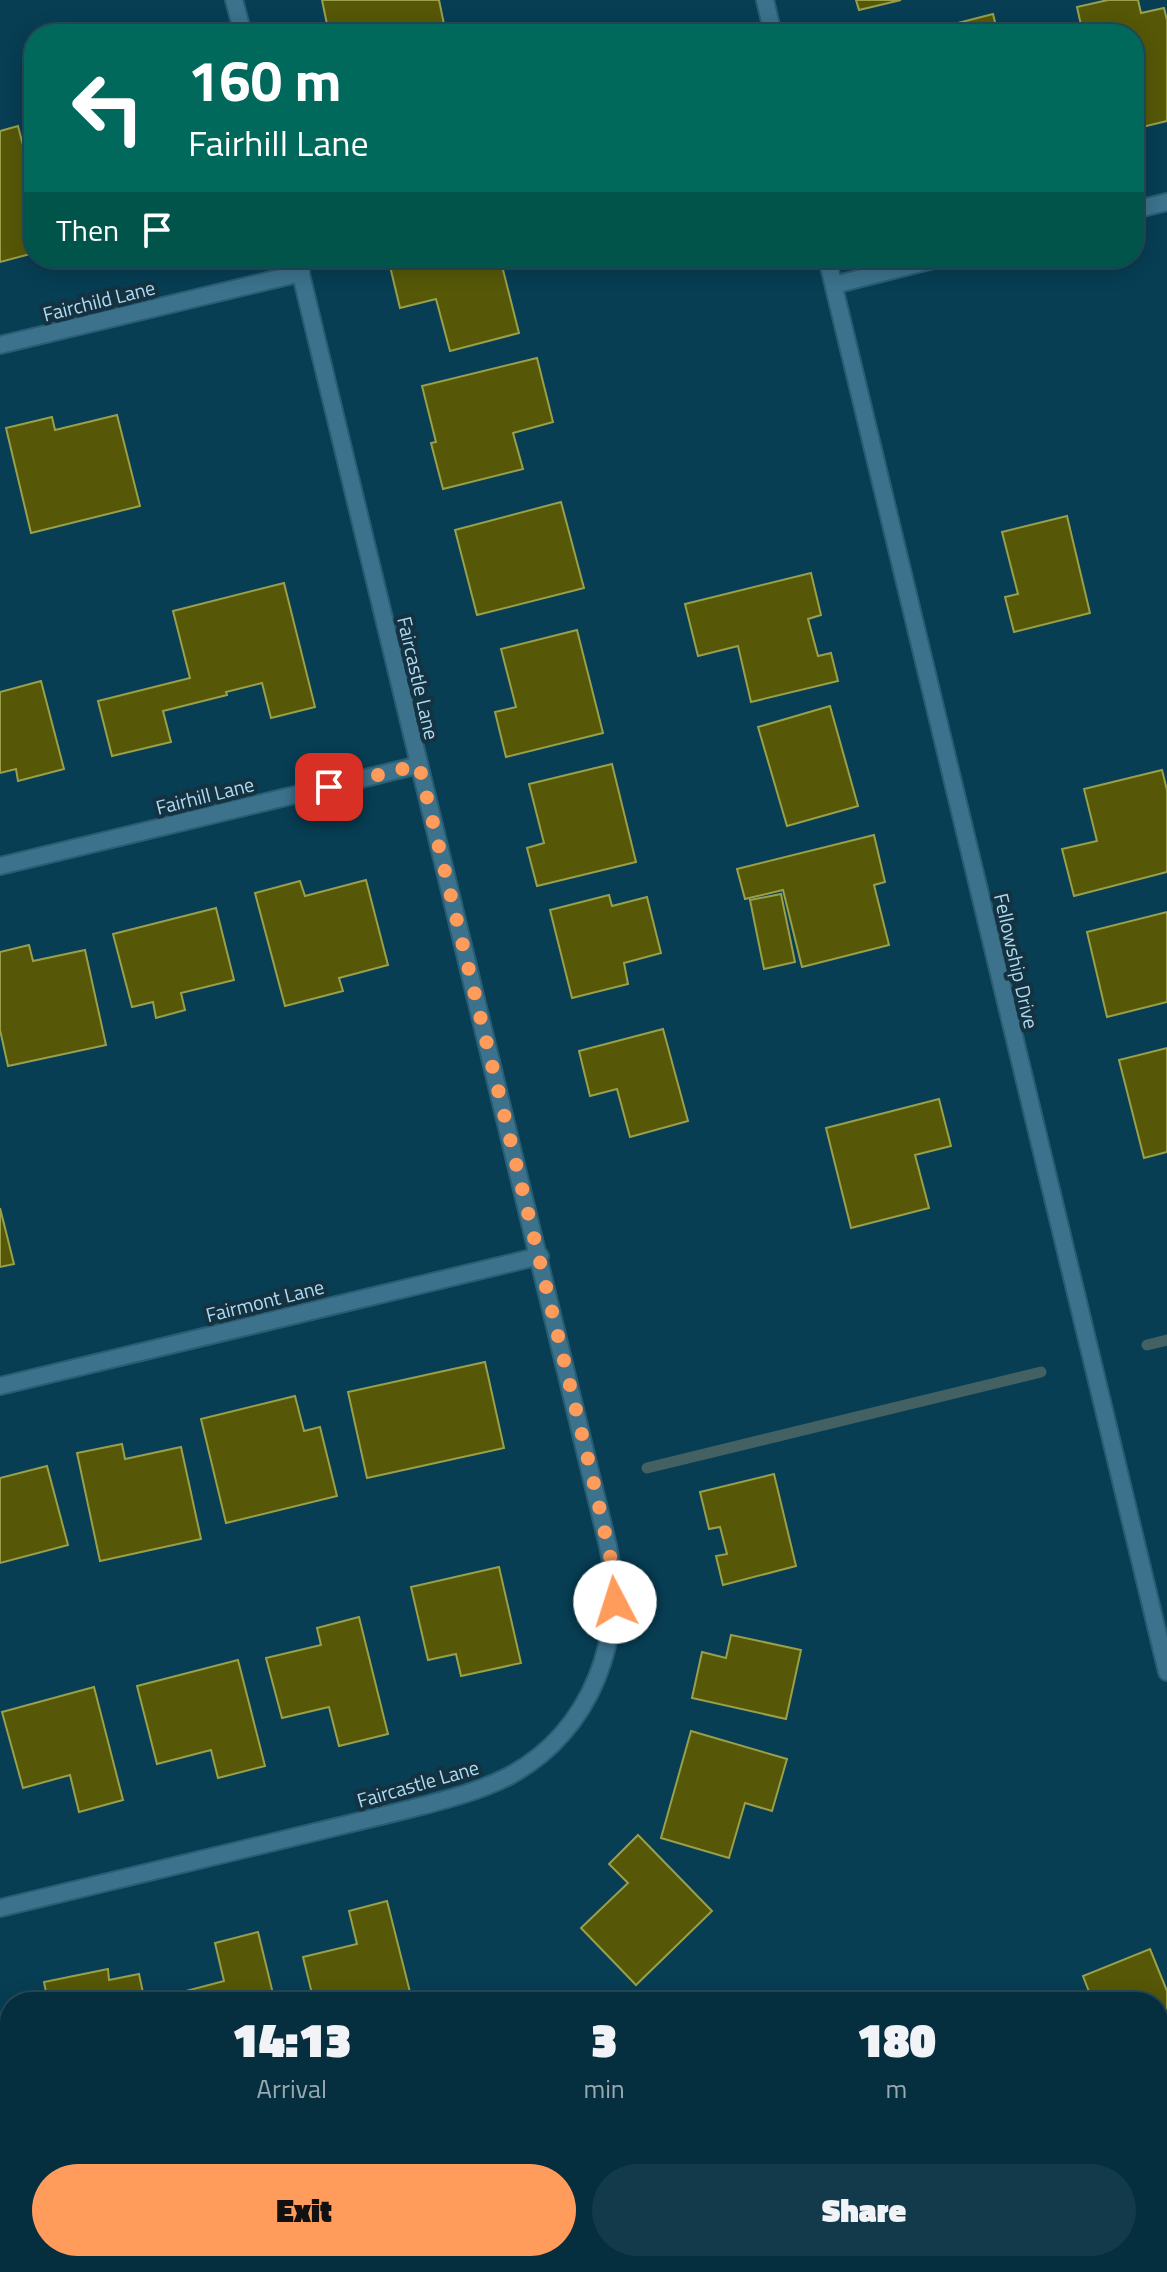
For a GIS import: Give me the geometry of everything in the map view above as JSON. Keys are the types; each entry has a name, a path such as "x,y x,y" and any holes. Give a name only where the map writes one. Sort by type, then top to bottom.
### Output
{"street":[{"path":"234,0 240,24"},
{"path":"765,0 771,24"},
{"path":"1144,208 1167,202"},
{"name":"Fairchild Lane","path":"0,345 291,268"},
{"name":"Faircastle Lane","path":"0,1908 459,1796 510,1776 549,1748 584,1705 605,1658 612,1632 614,1574 540,1256 299,268"},
{"name":"Fellowship Drive","path":"830,268 1167,1672"},
{"path":"834,285 901,268"},
{"name":"Fairhill Lane","path":"0,866 419,765"},
{"name":"Fairmont Lane","path":"0,1386 540,1256"}],"building":[{"path":"322,0 439,0 444,24 327,24"},
{"path":"856,0 901,0 859,10"},
{"path":"1108,0 1138,0 1141,13 1164,8 1167,20 1167,121 1144,127 1144,24 1081,24 1077,7"},
{"path":"993,14 996,24 954,24"},
{"path":"18,126 24,149 24,256 0,262 0,131"},
{"path":"390,268 503,268 519,333 450,351 436,299 400,308"},
{"path":"537,358 553,422 513,433 523,469 443,489 431,443 436,442 422,386"},
{"path":"117,415 140,506 31,533 6,428 52,417 55,430"},
{"path":"561,502 584,588 477,615 455,530"},
{"path":"1067,516 1090,613 1014,632 1005,597 1018,594 1002,532"},
{"path":"811,573 821,615 808,619 818,656 831,653 838,681 751,702 738,646 698,656 685,604"},
{"path":"284,583 315,707 271,718 262,683 163,711 171,742 112,756 98,701 190,678 173,611"},
{"path":"577,630 603,733 506,757 495,712 516,707 501,649"},
{"path":"41,681 64,769 18,781 16,769 0,773 0,692"},
{"path":"830,706 858,806 787,826 758,727"},
{"path":"612,764 636,862 537,886 527,848 544,843 529,784"},
{"path":"1162,770 1167,790 1167,872 1074,896 1062,849 1097,841 1084,789"},
{"path":"874,835 885,882 874,885 889,945 802,967 783,890 745,899 737,869"},
{"path":"366,880 388,965 339,978 343,991 285,1006 255,893 300,881 305,896"},
{"path":"781,894 795,962 764,969 750,900"},
{"path":"609,895 612,906 647,897 661,953 624,963 628,984 572,998 550,910"},
{"path":"216,908 234,980 181,993 185,1010 156,1018 153,1002 132,1007 113,934"},
{"path":"1167,912 1167,1002 1107,1017 1087,932"},
{"path":"29,945 33,961 85,950 106,1045 8,1066 0,1030 0,952"},
{"path":"663,1029 688,1121 630,1137 617,1089 590,1096 579,1051"},
{"path":"1167,1048 1167,1152 1144,1158 1119,1060"},
{"path":"939,1099 951,1146 915,1155 929,1208 851,1228 826,1128"},
{"path":"0,1208 14,1264 0,1267"},
{"path":"485,1362 504,1448 367,1478 348,1392"},
{"path":"295,1396 304,1431 320,1427 337,1496 226,1523 201,1419"},
{"path":"122,1444 125,1459 181,1447 201,1539 100,1561 77,1453"},
{"path":"47,1466 68,1545 0,1563 0,1478"},
{"path":"774,1474 796,1566 723,1585 716,1556 727,1554 720,1527 709,1529 700,1492"},
{"path":"499,1567 521,1663 461,1676 456,1654 428,1660 411,1587"},
{"path":"359,1617 388,1734 339,1746 329,1707 282,1718 266,1658 321,1645 317,1628"},
{"path":"731,1635 801,1650 786,1719 692,1698 702,1652 726,1658"},
{"path":"238,1660 265,1766 218,1778 211,1750 157,1764 137,1686"},
{"path":"94,1687 123,1800 79,1812 70,1775 23,1788 2,1712"},
{"path":"691,1731 787,1759 772,1811 745,1803 729,1858 661,1838"},
{"path":"638,1835 712,1911 636,1985 581,1928 628,1883 609,1864"},
{"path":"387,1901 410,1992 312,1992 303,1957 357,1944 349,1911"},
{"path":"258,1932 273,1992 182,1992 224,1981 215,1943"},
{"path":"1150,1949 1167,1992 1089,1992 1083,1976"},
{"path":"108,1969 109,1980 139,1974 143,1992 46,1992 44,1982"}],"waterway":[{"path":"1147,1345 1167,1340"},
{"path":"647,1468 1041,1372"}],"route":[{"path":"329,787 419,765 595,1488 614,1574 615,1602"}]}
